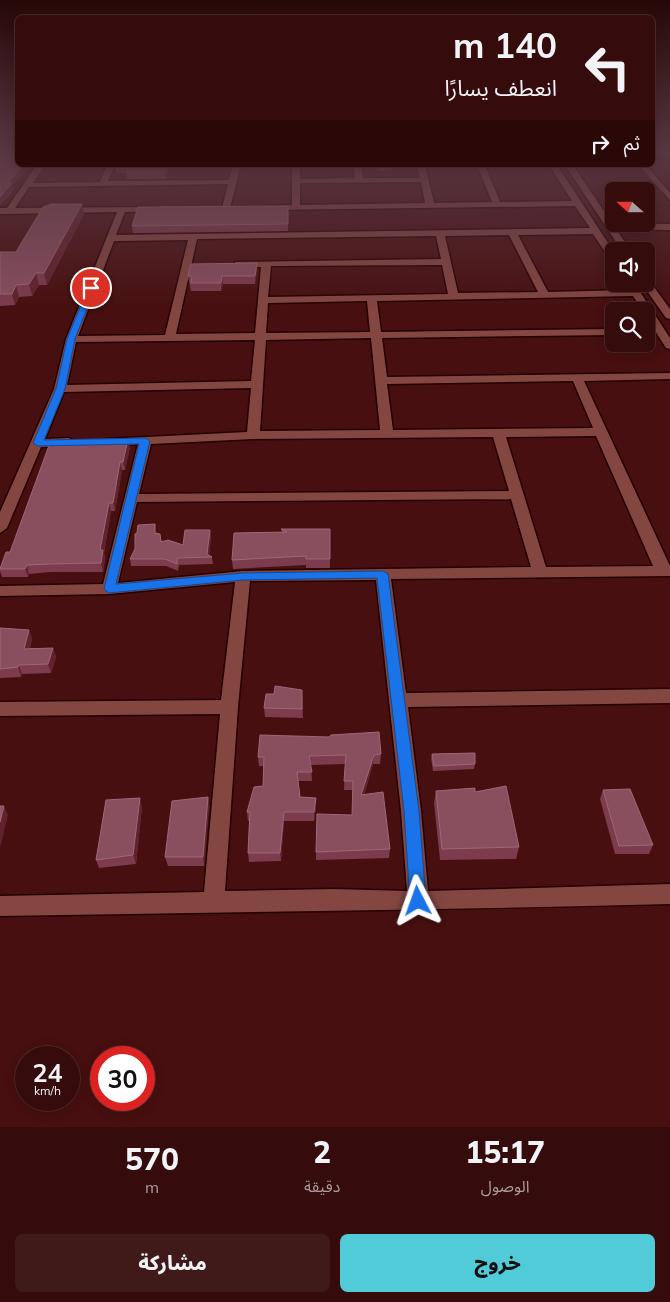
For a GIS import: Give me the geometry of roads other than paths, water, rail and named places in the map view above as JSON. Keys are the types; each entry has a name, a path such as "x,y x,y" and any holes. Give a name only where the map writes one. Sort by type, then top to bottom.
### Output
{"street":[{"path":"10,210 14,205"},
{"path":"216,208 230,208 230,205"},
{"path":"112,238 193,237 365,220 430,205 457,205"},
{"path":"579,205 605,244"},
{"path":"596,205 605,219"},
{"path":"261,208 296,207 440,233 597,231"},
{"path":"0,528 60,389 71,339 122,209"},
{"path":"0,211 169,209"},
{"path":"655,227 670,227"},
{"path":"512,232 545,295"},
{"path":"440,233 454,298"},
{"path":"170,338 191,265 193,237"},
{"path":"226,264 445,262"},
{"path":"254,435 266,264"},
{"path":"653,292 670,316"},
{"path":"263,300 454,298 636,293 670,346"},
{"path":"372,298 387,434"},
{"path":"655,331 660,331"},
{"path":"71,339 605,332"},
{"path":"382,381 670,376"},
{"path":"0,591 109,589 243,576 667,571 600,432 577,378"},
{"path":"60,389 258,384"},
{"path":"498,432 540,572"},
{"path":"38,443 145,441 254,435 600,432"},
{"path":"109,589 145,441"},
{"path":"132,498 518,495"},
{"path":"383,574 411,811 418,901"},
{"path":"214,900 229,707 243,576"},
{"path":"397,700 670,696"},
{"path":"0,709 229,707"},
{"path":"0,906 214,900 334,899 418,901 670,894"}]}
